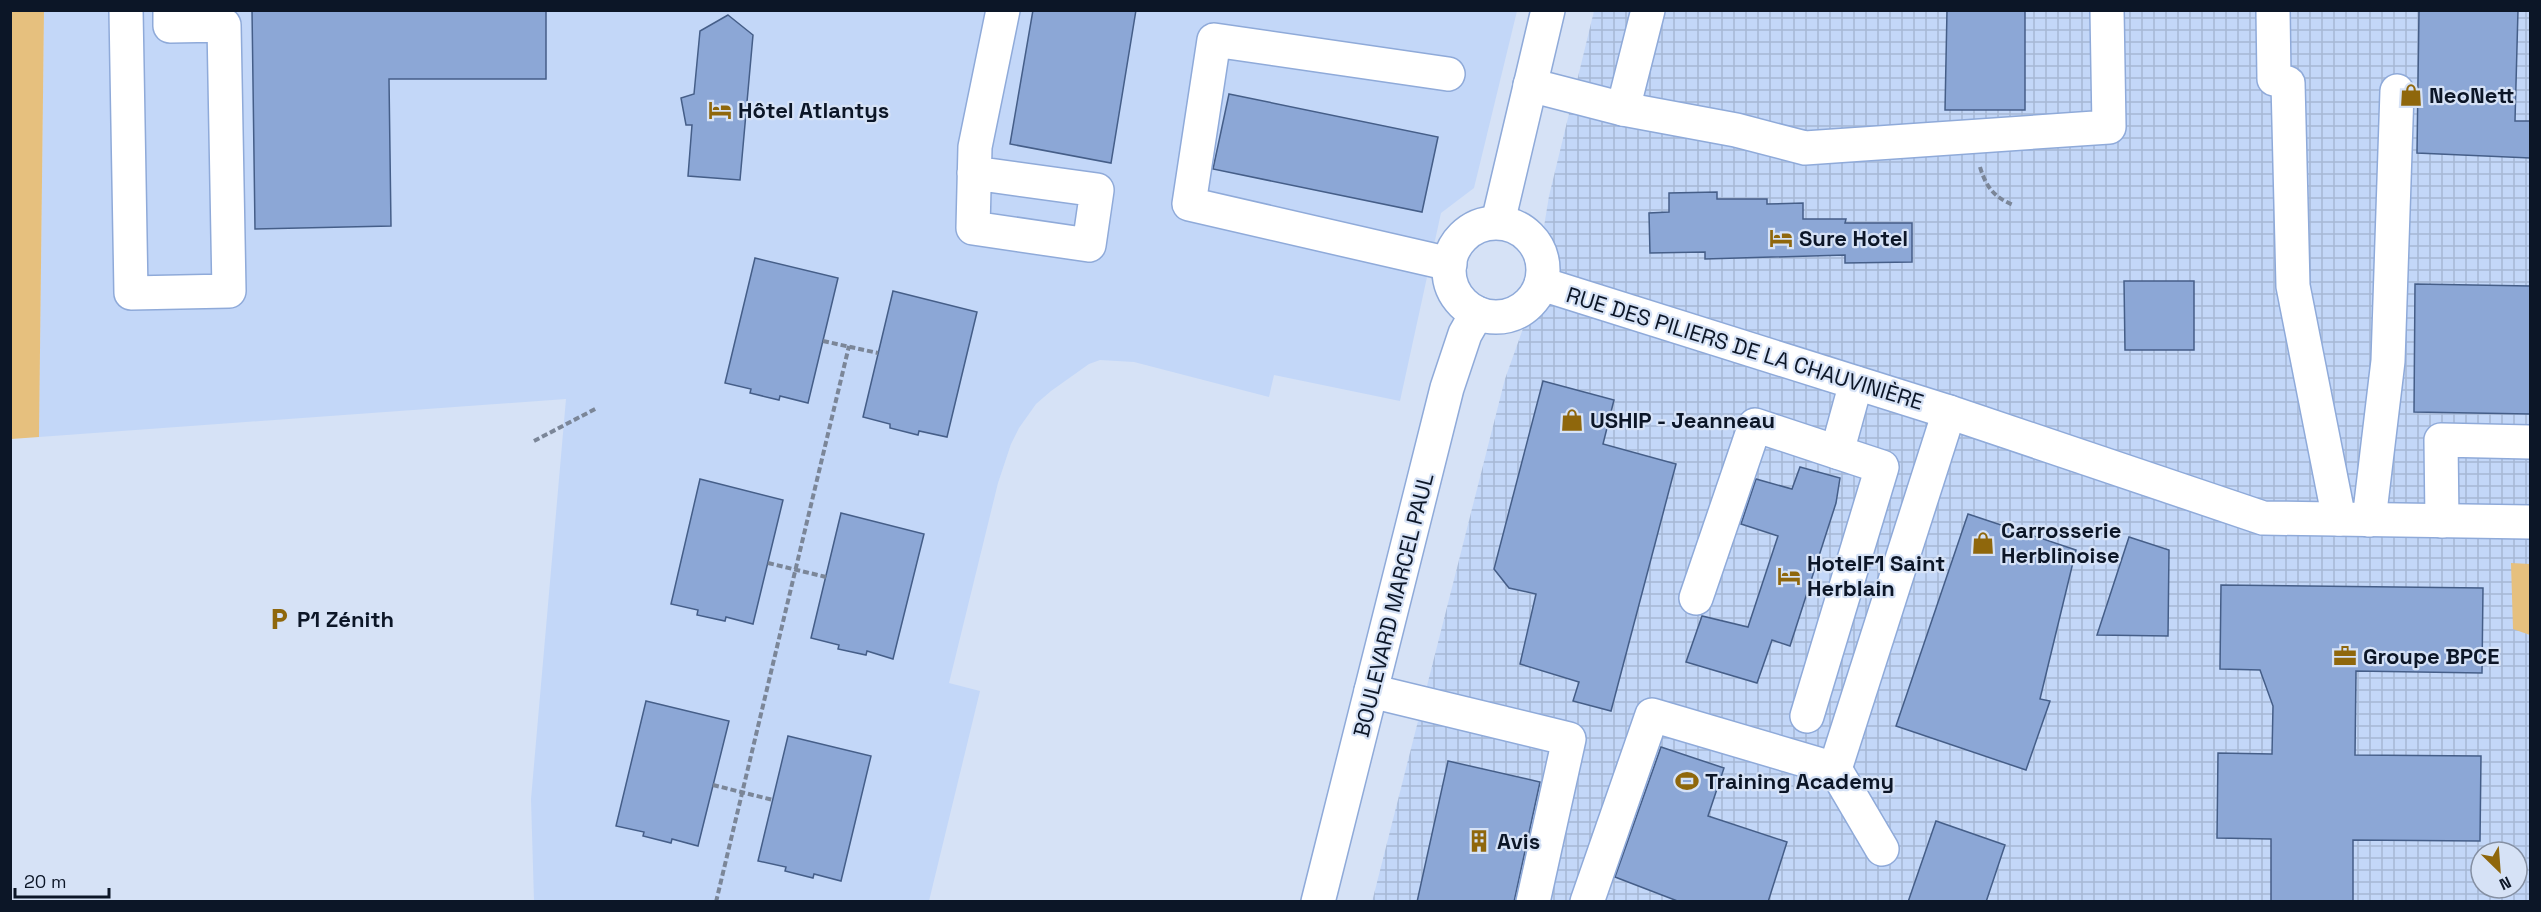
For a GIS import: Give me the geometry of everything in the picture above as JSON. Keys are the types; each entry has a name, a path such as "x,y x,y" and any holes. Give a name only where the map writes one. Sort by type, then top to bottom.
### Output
{"street":[{"path":"126,10 131,293 229,291 224,25 170,26 170,10"},
{"path":"974,173 975,147 1003,10"},
{"path":"1498,222 1548,10"},
{"path":"1623,108 1648,10"},
{"path":"1530,85 1623,108 1736,130 1805,148 2109,127 2107,10"},
{"path":"2273,10 2274,79 2288,83 2293,286 2354,520"},
{"path":"1448,74 1214,40 1189,204 1450,264"},
{"path":"2354,520 2388,361 2397,91"},
{"path":"1498,222 1519,228 1535,242 1543,262 1542,284 1532,301 1516,313 1496,317 1477,313 1461,301 1451,283 1450,264 1452,254 1462,237 1479,226 1498,222"},
{"name":"RUE DES PILIERS DE LA CHAUVINIÈRE","path":"1542,284 1949,412 2263,518 2530,522"},
{"name":"BOULEVARD MARCEL PAUL","path":"1318,902 1447,388 1465,334 1477,313"},
{"path":"1837,452 1856,383"},
{"name":"RUE DES PILIERS DE LA CHAUVINIÈRE","path":"1835,769 1949,412"},
{"path":"1696,598 1755,425 1882,467 1807,716"},
{"path":"2442,521 2441,440 2530,442"},
{"path":"1371,691 1569,739 1533,902"},
{"path":"1587,902 1652,716 1835,769 1882,849"}],"path":[{"path":"1973,136 1983,154 1978,159 1984,180 1996,197 2013,205"},
{"path":"823,341 878,353"},
{"path":"716,902 849,346"},
{"path":"534,441 597,408"},
{"path":"768,562 826,577"},
{"path":"713,785 773,800"}],"shaded area":[{"path":"11,10 44,11 39,437 11,439"},
{"path":"44,11 1517,11 1474,188 1441,213 1400,401 1274,375 1269,397 1134,362 1100,360 1089,364 1051,391 1036,404 1019,428 998,483 949,683 980,691 929,901 534,901 531,799 566,399 39,437"},
{"path":"1594,11 2530,11 2530,901 1372,902 1505,379 1531,306 1549,196"},
{"path":"2511,563 2530,564 2530,635 2513,629"}],"building":[{"path":"252,10 546,10 546,79 389,79 391,226 255,229"},
{"path":"1033,10 1136,10 1111,163 1010,144"},
{"path":"1947,10 2025,10 2025,110 1945,110"},
{"path":"2419,10 2518,10 2515,121 2530,121 2530,158 2417,153"},
{"name":"Hôtel Atlantys","path":"728,15 753,35 740,180 688,176 692,125 686,125 681,98 694,94 700,31"},
{"path":"1229,94 1438,137 1422,212 1213,169"},
{"name":"Sure Hotel","path":"1717,192 1717,199 1767,199 1767,204 1803,203 1803,219 1846,219 1845,223 1912,223 1912,262 1845,263 1845,255 1705,259 1705,252 1650,253 1649,213 1669,212 1669,193"},
{"path":"755,258 838,278 808,403 780,396 779,400 750,393 751,389 725,383"},
{"path":"2124,281 2194,281 2194,350 2125,350"},
{"path":"2415,284 2530,286 2530,414 2414,412"},
{"path":"893,291 977,312 947,437 919,431 918,435 890,428 890,424 863,417"},
{"path":"1543,381 1614,400 1603,444 1676,464 1611,711 1573,701 1579,682 1520,664 1536,594 1509,588 1494,569"},
{"name":"HotelF1 Saint Herblain","path":"1800,467 1840,478 1836,503 1790,646 1772,640 1757,683 1686,662 1702,616 1748,627 1778,536 1741,524 1756,479 1792,489"},
{"path":"700,479 783,500 753,624 726,617 725,621 697,615 698,610 671,604"},
{"path":"841,513 924,534 893,659 867,651 866,655 838,649 839,645 811,638"},
{"path":"1968,514 2076,550 2040,699 2050,701 2026,770 1896,726"},
{"path":"2129,537 2169,550 2168,636 2097,635"},
{"path":"2221,585 2483,588 2482,673 2356,671 2355,755 2481,756 2480,840 2353,840 2353,902 2271,902 2271,839 2217,838 2218,753 2272,754 2273,706 2260,670 2220,669"},
{"path":"646,701 729,721 698,846 672,839 671,843 643,836 644,832 616,826"},
{"path":"788,736 871,756 841,881 814,874 813,878 785,871 786,867 758,861"},
{"path":"1661,747 1724,768 1708,816 1787,842 1768,902 1680,902 1615,877"},
{"name":"Avis","path":"1448,761 1540,782 1514,902 1417,902"},
{"path":"1936,821 2005,845 1986,902 1908,902"}],"place":[{"name":"NeoNett","path":"2411,95"},
{"name":"Hôtel Atlantys","path":"720,110"},
{"name":"Sure Hotel","path":"1781,238"},
{"name":"USHIP - Jeanneau","path":"1572,420"},
{"name":"Carrosserie Herblinoise","path":"1983,543"},
{"name":"HotelF1 Saint Herblain","path":"1789,576"},
{"name":"P1 Zénith","path":"279,619"},
{"name":"Groupe BPCE","path":"2345,656"},
{"name":"Training Academy","path":"1687,781"},
{"name":"Avis","path":"1479,841"}]}
